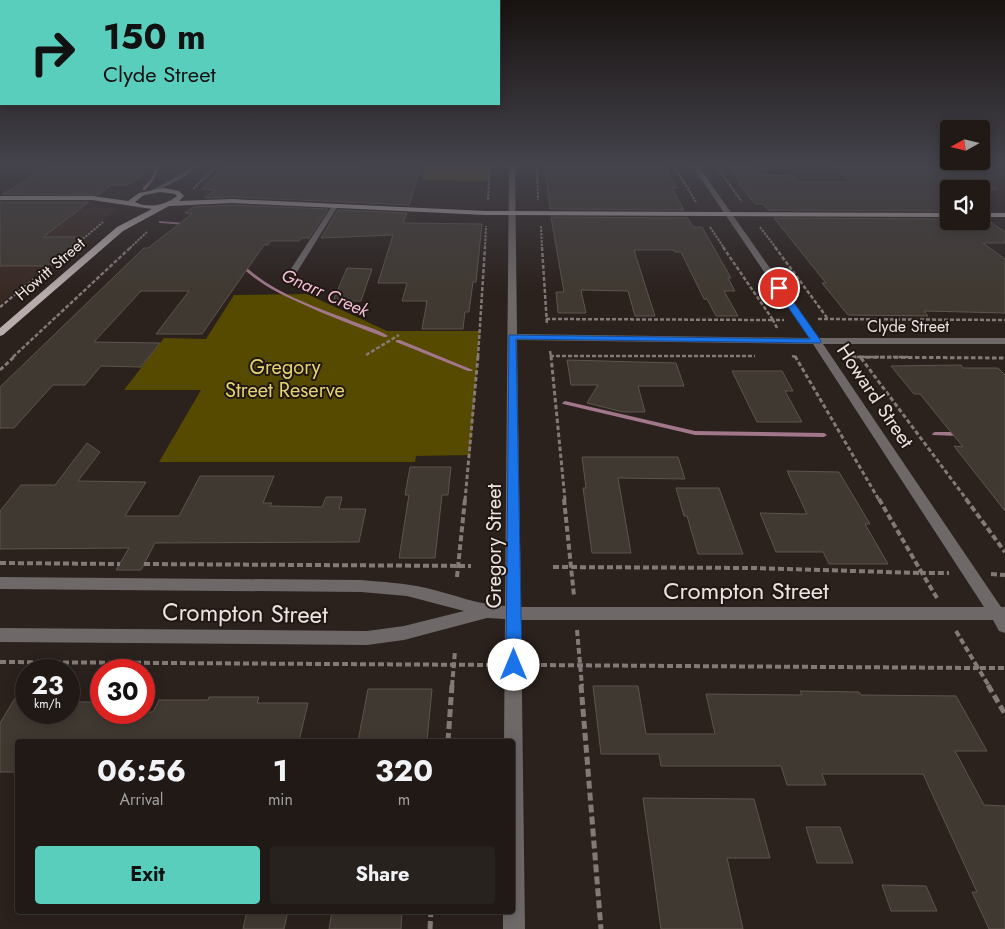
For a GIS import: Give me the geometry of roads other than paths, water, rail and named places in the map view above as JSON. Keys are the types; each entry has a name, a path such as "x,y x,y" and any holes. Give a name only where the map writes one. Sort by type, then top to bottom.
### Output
{"main road":[{"path":"129,207 142,207"},
{"name":"Howitt Street","path":"0,333 120,229 160,207"},
{"path":"369,207 513,213 940,215"},
{"name":"Howitt Street","path":"120,229 132,208"},
{"path":"990,215 1005,215"}],"street":[{"path":"293,272 334,207"},
{"name":"Gregory Street","path":"513,207 514,739"},
{"name":"Howard Street","path":"724,207 1002,618"},
{"name":"Clyde Street","path":"512,336 816,341 1005,341"},
{"name":"Crompton Street","path":"0,583 361,586 428,594 487,612 514,613 1002,618"},
{"name":"Crompton Street","path":"0,635 367,638 404,634 487,612"},
{"name":"Gregory Street","path":"514,914 514,929"}],"waterway":[{"name":"Gnarr Creek","path":"160,222 186,224"},
{"name":"Gnarr Creek","path":"241,264 250,274 286,295 386,336"},
{"path":"398,341 470,370"},
{"path":"565,403 695,433 824,435"},
{"path":"935,434 959,434"}],"park label":[{"name":"Gregory Street Reserve","path":"285,378"}]}
